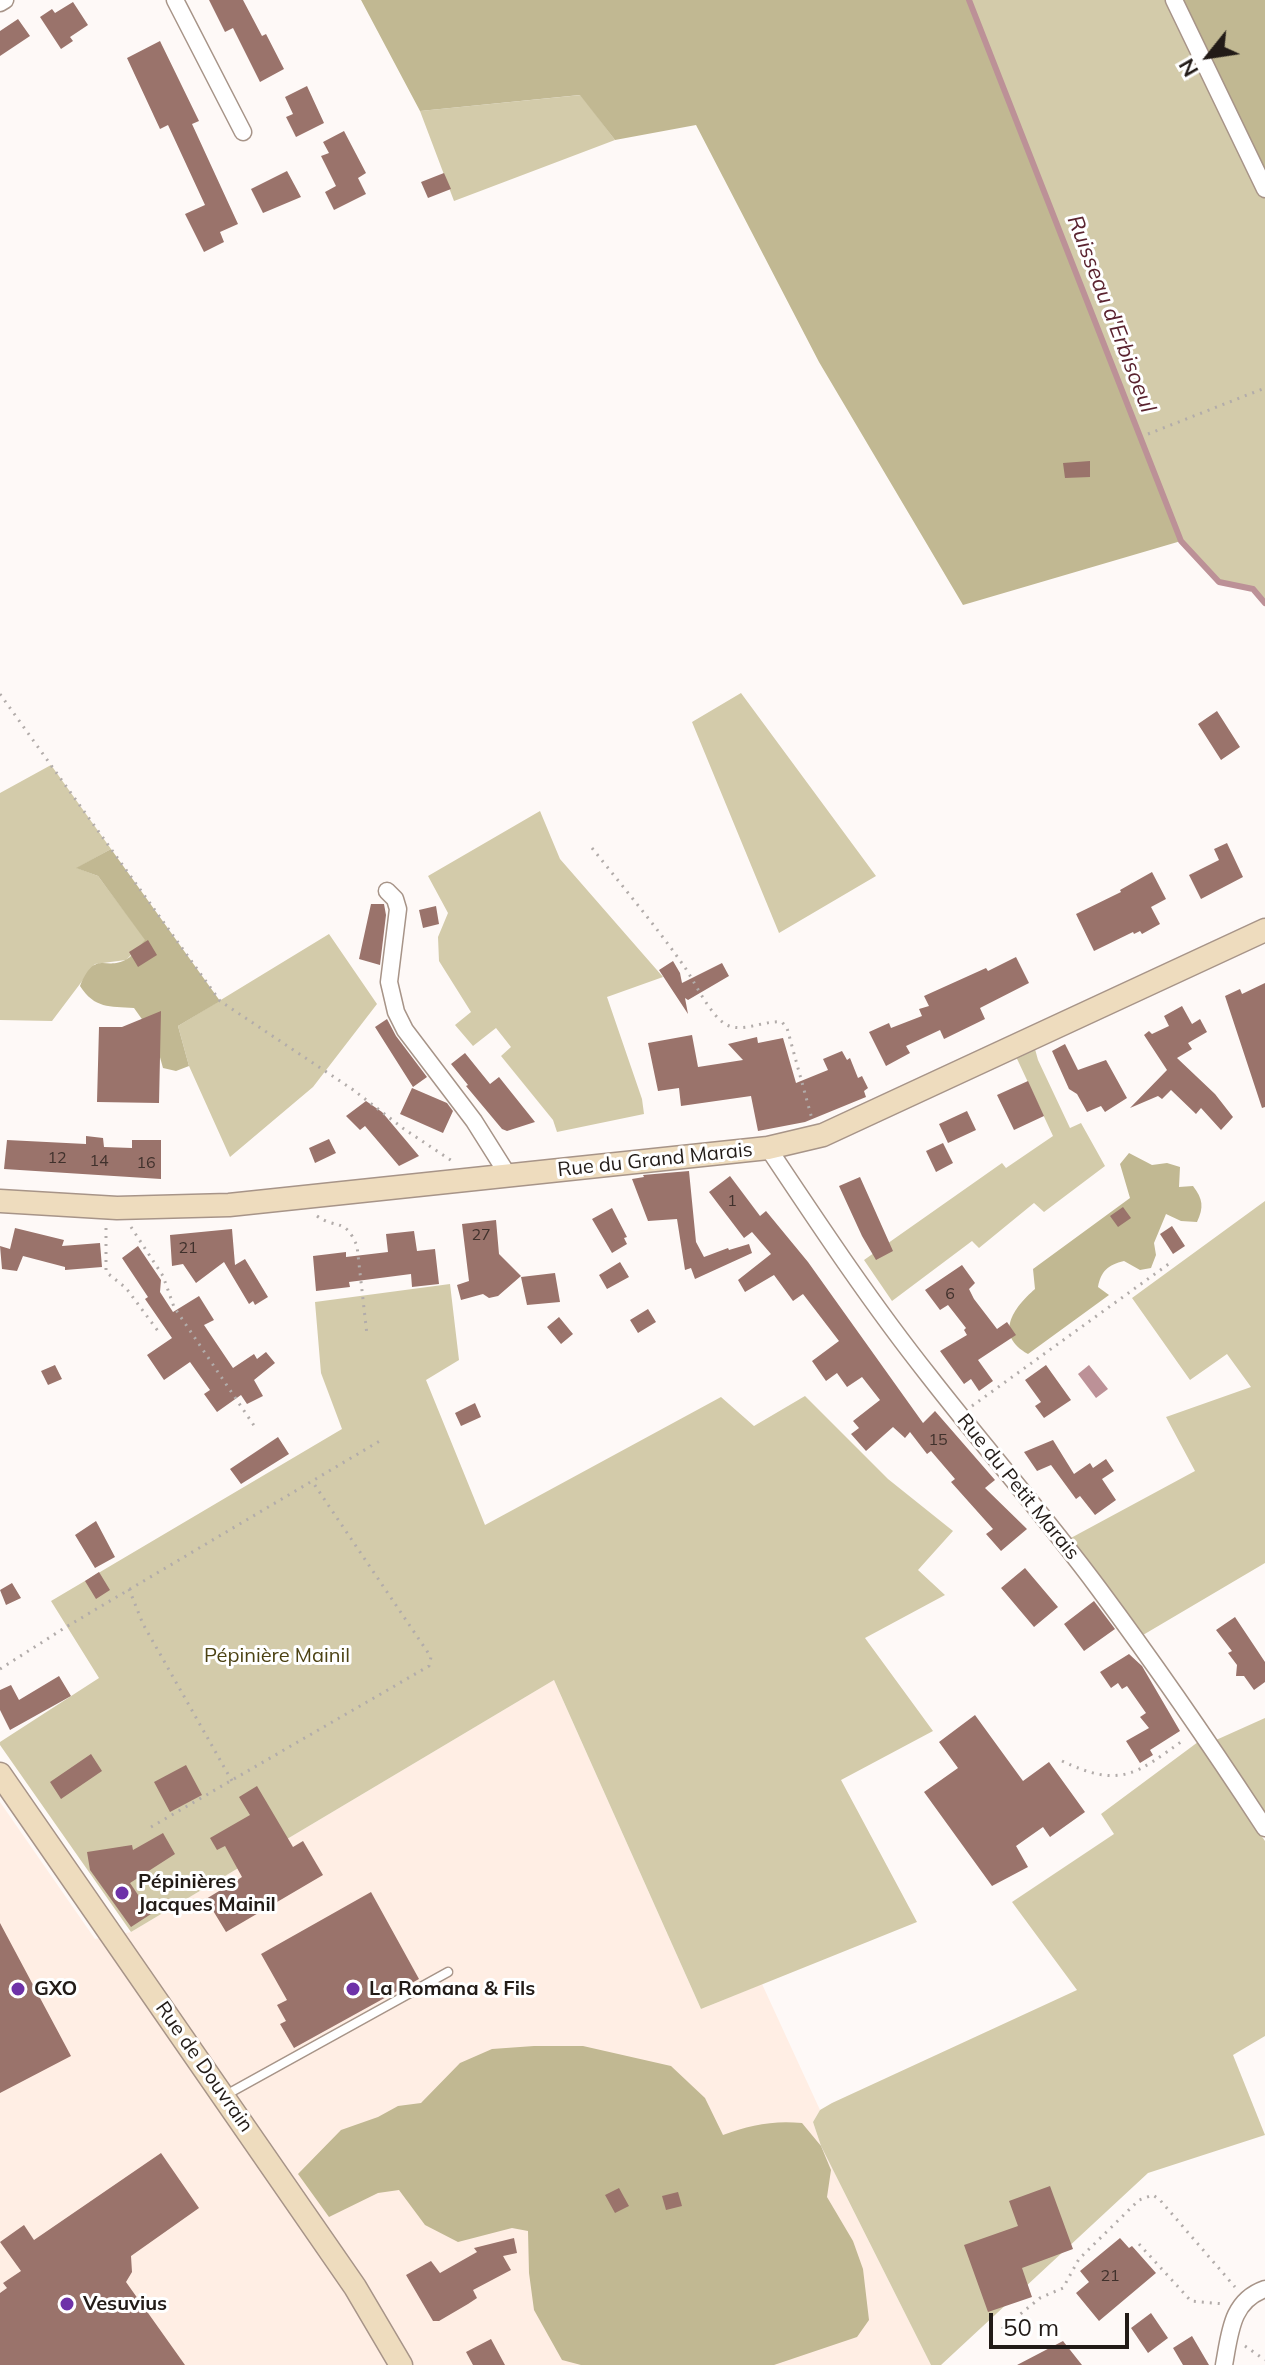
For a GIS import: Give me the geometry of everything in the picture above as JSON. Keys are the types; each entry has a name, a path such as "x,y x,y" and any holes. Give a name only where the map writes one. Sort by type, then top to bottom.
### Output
{"street":[{"path":"175,0 243,132"},
{"path":"1174,0 1265,189"},
{"path":"387,891 395,899 398,909 389,982 396,1012 405,1030 474,1121 508,1175"},
{"name":"Rue du Grand Marais","path":"0,1201 115,1208 229,1205 768,1148 823,1135 1265,930"},
{"name":"Rue du Petit Marais","path":"768,1148 854,1276 1088,1575 1200,1729 1265,1828"},
{"name":"Rue de Douvrain","path":"0,1774 355,2287 401,2365"},
{"path":"1224,2365 1236,2310 1242,2302 1265,2289"}],"lane":[{"path":"224,2096 448,1972"}],"path":[{"path":"1148,434 1265,388"},
{"path":"0,694 220,1001 232,1006 478,1179"},
{"path":"592,848 683,964 723,1023 739,1028 774,1021 782,1022 787,1028 812,1119"},
{"path":"309,1196 319,1218 347,1227 353,1236 357,1246 367,1335"},
{"path":"115,1208 106,1272 126,1288 158,1331"},
{"path":"115,1208 163,1276 174,1307 255,1427"},
{"path":"960,1415 1170,1263"},
{"path":"0,1669 383,1439"},
{"path":"151,1827 429,1666 431,1657 312,1481"},
{"path":"129,1589 143,1624 232,1781"},
{"path":"1062,1761 1090,1774 1125,1774 1144,1768 1200,1729"},
{"path":"1002,2329 1040,2298 1063,2288 1079,2259 1139,2200 1153,2195 1242,2302"},
{"path":"1139,2244 1191,2301 1242,2302"},
{"path":"1230,2336 1265,2360"}],"shaded area":[{"path":"361,0 969,0 1181,541 963,605 819,362 696,125 615,140 580,95 420,111"},
{"path":"1174,0 1265,0 1265,189"},
{"path":"111,849 220,1001 178,1026 189,1066 176,1071 163,1068 154,1036 134,1008 97,1003 80,986 96,964 127,959 145,940 98,876 76,868"},
{"path":"1129,1153 1152,1165 1167,1163 1180,1167 1179,1187 1193,1186 1201,1199 1197,1222 1181,1221 1166,1214 1154,1243 1156,1255 1151,1268 1140,1270 1124,1261 1110,1267 1103,1273 1098,1287 1109,1295 1028,1354 1018,1347 1009,1330 1014,1313 1035,1289 1033,1269 1130,1198 1120,1164"},
{"path":"1089,1365 1108,1389 1096,1398 1078,1374"},
{"path":"554,1680 701,2009 762,1984 820,2110 813,2122 821,2146 931,2365 0,2365 0,1802 95,1939 131,1932"},
{"path":"583,2046 671,2066 705,2098 723,2135 762,2124 802,2123 821,2146 831,2170 827,2197 853,2241 863,2269 869,2320 857,2337 774,2365 581,2365 562,2360 534,2310 528,2231 512,2228 458,2242 425,2225 399,2190 378,2193 329,2217 298,2174 341,2130 398,2106 421,2103 460,2063 492,2049"}],"green space":[{"path":"969,0 1265,0 1265,603 1253,589 1219,582 1181,541"},
{"path":"581,95 615,140 454,201 420,111"},
{"path":"741,693 876,876 779,933 692,722"},
{"path":"51,765 111,849 77,868 98,876 146,940 126,960 95,964 52,1021 0,1020 0,793"},
{"path":"540,811 560,859 663,977 607,997 642,1099 644,1114 557,1132 553,1120 501,1056 511,1047 496,1028 473,1046 455,1025 471,1012 439,961 438,937 448,913 428,876"},
{"path":"329,934 377,1004 313,1087 230,1157 189,1066 178,1026"},
{"path":"1032,1038 1038,1060 1070,1128 1081,1123 1105,1166 1044,1212 1034,1203 979,1248 972,1241 892,1301 864,1260 1002,1163 1006,1168 1053,1136 1012,1048"},
{"path":"1265,1201 1265,1563 1143,1635 1069,1539 1195,1471 1166,1417 1251,1387 1227,1354 1190,1380 1132,1298"},
{"name":"Pépinière Mainil","path":"450,1284 459,1360 426,1380 485,1525 721,1397 754,1426 805,1396 888,1479 953,1531 918,1570 945,1595 865,1638 933,1731 841,1780 917,1922 701,2009 554,1680 131,1932 0,1745 0,1742 99,1678 51,1601 342,1429 321,1373 315,1302"},
{"path":"1265,1718 1265,1816 1216,1740"},
{"path":"1198,1742 1265,1841 1265,2036 1233,2055 1265,2135 1148,2173 941,2365 931,2365 821,2146 813,2122 820,2110 832,2103 1077,1990 1012,1902 1114,1834 1101,1814"}],"building":[{"path":"209,0 243,0 262,36 266,34 284,69 260,82 233,28 225,32"},
{"path":"73,2 88,25 70,37 73,41 61,49 40,17 52,9 55,13"},
{"path":"18,19 30,36 0,56 0,31"},
{"path":"160,41 199,121 192,124 238,224 220,232 224,242 204,252 185,214 205,205 168,125 160,129 127,58"},
{"path":"307,86 324,123 296,137 286,117 293,114 285,97"},
{"path":"344,131 366,173 358,178 366,194 334,210 325,192 336,186 321,156 329,153 323,142"},
{"path":"287,171 301,197 263,213 251,189"},
{"path":"444,173 451,189 428,198 421,182"},
{"path":"1090,461 1090,477 1065,478 1063,463"},
{"path":"1217,711 1240,747 1221,760 1198,724"},
{"path":"1227,843 1243,877 1201,899 1189,875 1219,860 1214,849"},
{"path":"1152,872 1166,899 1151,907 1160,924 1142,934 1140,931 1133,932 1094,951 1076,914 1121,892"},
{"path":"371,904 384,904 386,915 380,965 359,959"},
{"path":"436,906 439,924 423,928 419,910"},
{"path":"148,940 157,955 138,967 129,952"},
{"path":"1016,957 1029,983 980,1008 985,1019 944,1039 940,1030 906,1046 910,1053 886,1066 869,1032 889,1023 891,1028 922,1016 919,1009 929,1006 924,996"},
{"path":"673,961 682,983 722,963 729,976 688,1000 685,998 688,1014 659,970"},
{"path":"1265,983 1265,1107 1262,1108 1225,996 1240,989 1242,994"},
{"path":"1182,1006 1192,1024 1200,1019 1207,1032 1188,1043 1192,1049 1177,1058 1215,1094 1233,1117 1221,1130 1201,1108 1196,1114 1171,1090 1162,1099 1158,1096 1130,1108 1167,1070 1144,1035 1169,1026 1164,1016"},
{"path":"161,1011 159,1103 97,1102 99,1027 122,1027"},
{"path":"387,1019 427,1077 413,1087 375,1027"},
{"path":"692,1035 698,1067 743,1060 728,1044 757,1037 758,1043 783,1038 796,1083 828,1070 823,1059 842,1051 847,1060 850,1058 858,1078 862,1076 868,1088 864,1091 866,1097 805,1122 758,1131 751,1096 681,1106 679,1088 658,1091 648,1043"},
{"path":"1065,1044 1078,1070 1106,1060 1127,1098 1105,1112 1101,1106 1087,1112 1077,1094 1069,1089 1052,1051"},
{"path":"465,1053 490,1084 499,1077 535,1122 507,1131 502,1129 451,1064"},
{"path":"1028,1081 1044,1116 1014,1130 997,1095"},
{"path":"412,1088 447,1103 453,1111 443,1133 400,1114"},
{"path":"366,1101 382,1112 419,1156 399,1166 365,1126 360,1130 346,1116"},
{"path":"967,1111 976,1130 948,1143 939,1124"},
{"path":"86,1136 103,1138 104,1147 132,1148 132,1140 161,1140 161,1179 4,1169 7,1140 86,1144"},
{"path":"329,1139 336,1153 315,1163 309,1148"},
{"path":"943,1143 953,1163 936,1172 926,1151"},
{"path":"689,1171 696,1242 704,1257 749,1244 752,1253 695,1279 691,1268 685,1270 677,1219 648,1221 632,1179 643,1175"},
{"path":"730,1176 760,1216 766,1211 808,1262 923,1423 935,1411 995,1480 985,1488 1027,1529 1001,1551 986,1534 993,1529 951,1482 955,1479 931,1451 927,1454 910,1432 905,1438 893,1427 866,1451 851,1434 859,1428 853,1421 880,1400 862,1377 847,1387 837,1373 826,1381 812,1361 839,1341 803,1294 793,1301 774,1275 745,1292 738,1280 771,1254 752,1232 744,1238 709,1192"},
{"path":"860,1177 893,1251 876,1260 839,1186"},
{"path":"1123,1207 1131,1218 1118,1227 1110,1216"},
{"path":"612,1208 627,1237 624,1238 627,1244 612,1253 592,1219"},
{"path":"496,1220 499,1254 521,1276 498,1296 489,1298 483,1294 461,1300 457,1285 469,1281 462,1224"},
{"path":"1172,1226 1185,1246 1173,1254 1160,1234"},
{"path":"15,1228 64,1240 62,1246 100,1243 102,1267 65,1270 65,1267 23,1256 17,1271 2,1269 0,1246 10,1249"},
{"path":"232,1229 235,1265 245,1259 268,1297 255,1305 253,1301 249,1304 224,1262 196,1283 183,1264 172,1266 170,1235"},
{"path":"414,1231 417,1251 435,1249 439,1284 412,1287 411,1274 349,1282 350,1287 316,1291 313,1256 346,1252 346,1257 388,1252 386,1234"},
{"path":"138,1246 161,1280 160,1292 173,1312 199,1296 214,1320 204,1325 233,1368 254,1354 257,1359 266,1352 275,1363 254,1380 263,1396 247,1404 241,1395 217,1412 204,1394 210,1390 190,1362 164,1380 147,1355 172,1338 122,1258"},
{"path":"620,1262 629,1277 607,1289 599,1275"},
{"path":"962,1265 975,1283 969,1289 974,1299 997,1329 1007,1322 1016,1335 978,1360 993,1381 979,1391 971,1379 964,1384 940,1351 967,1335 966,1328 948,1305 940,1310 925,1290"},
{"path":"555,1273 560,1302 527,1305 521,1277"},
{"path":"648,1309 656,1322 638,1333 630,1320"},
{"path":"559,1317 573,1334 561,1344 547,1327"},
{"path":"55,1365 62,1379 48,1385 41,1371"},
{"path":"1046,1365 1071,1400 1044,1418 1035,1406 1041,1402 1025,1380"},
{"path":"475,1403 481,1417 461,1426 455,1413"},
{"path":"278,1437 289,1454 241,1484 230,1469"},
{"path":"1053,1440 1074,1474 1090,1463 1093,1468 1106,1459 1114,1471 1102,1479 1116,1500 1095,1515 1080,1496 1076,1499 1051,1465 1037,1471 1024,1452"},
{"path":"96,1521 115,1557 95,1568 75,1535"},
{"path":"1025,1568 1058,1607 1034,1627 1001,1588"},
{"path":"99,1572 110,1590 96,1599 85,1581"},
{"path":"12,1583 21,1598 6,1605 0,1590"},
{"path":"1094,1601 1115,1629 1084,1651 1064,1624"},
{"path":"1235,1617 1265,1662 1265,1682 1254,1690 1244,1676 1236,1676 1237,1665 1228,1653 1232,1651 1216,1630"},
{"path":"1129,1654 1142,1666 1180,1731 1150,1750 1153,1755 1140,1763 1126,1741 1149,1728 1140,1717 1146,1713 1127,1686 1122,1689 1118,1683 1111,1688 1100,1672"},
{"path":"59,1676 71,1696 10,1730 0,1710 0,1690 11,1685 19,1700"},
{"path":"975,1715 1023,1781 1049,1762 1085,1812 1050,1837 1043,1827 1016,1846 1028,1867 992,1886 924,1792 958,1768 939,1742"},
{"path":"91,1754 102,1771 61,1799 50,1782"},
{"path":"186,1765 202,1795 170,1812 154,1782"},
{"path":"257,1786 293,1847 303,1841 323,1875 226,1932 206,1899 242,1877 225,1846 217,1850 210,1838 250,1815 239,1797"},
{"path":"163,1833 175,1854 130,1883 151,1914 131,1927 90,1870 87,1852 132,1845 133,1850"},
{"path":"371,1892 419,1979 294,2048 280,2024 286,2021 277,2005 287,2000 261,1954"},
{"name":"GXO","path":"0,1923 71,2056 0,2093"},
{"path":"161,2153 199,2208 131,2256 132,2272 126,2282 185,2365 0,2365 0,2293 7,2288 3,2283 21,2271 0,2242 24,2225 34,2240"},
{"path":"1050,2186 1073,2249 1022,2268 1032,2297 988,2312 964,2245 1018,2226 1009,2201"},
{"path":"619,2188 629,2206 615,2213 605,2195"},
{"path":"678,2192 682,2206 666,2210 662,2196"},
{"path":"514,2238 517,2253 503,2256 511,2270 473,2290 477,2298 468,2304 439,2321 433,2321 406,2275 431,2261 440,2273 477,2252 474,2248"},
{"path":"1120,2238 1129,2248 1132,2246 1156,2273 1099,2321 1076,2293 1089,2282 1080,2271"},
{"path":"1151,2313 1168,2338 1148,2353 1131,2328"},
{"path":"1192,2336 1209,2365 1183,2365 1173,2348"},
{"path":"491,2339 505,2365 473,2365 466,2352"},
{"path":"1063,2341 1082,2365 1017,2365"}],"waterway":[{"name":"Ruisseau d'Erbisoeul","path":"969,0 1181,541 1219,582 1253,589 1265,603"}],"place":[{"name":"Pépinières Jacques Mainil","path":"122,1893"},
{"name":"GXO","path":"18,1989"},
{"name":"La Romana & Fils","path":"353,1989"},
{"name":"Vesuvius","path":"67,2304"}]}
